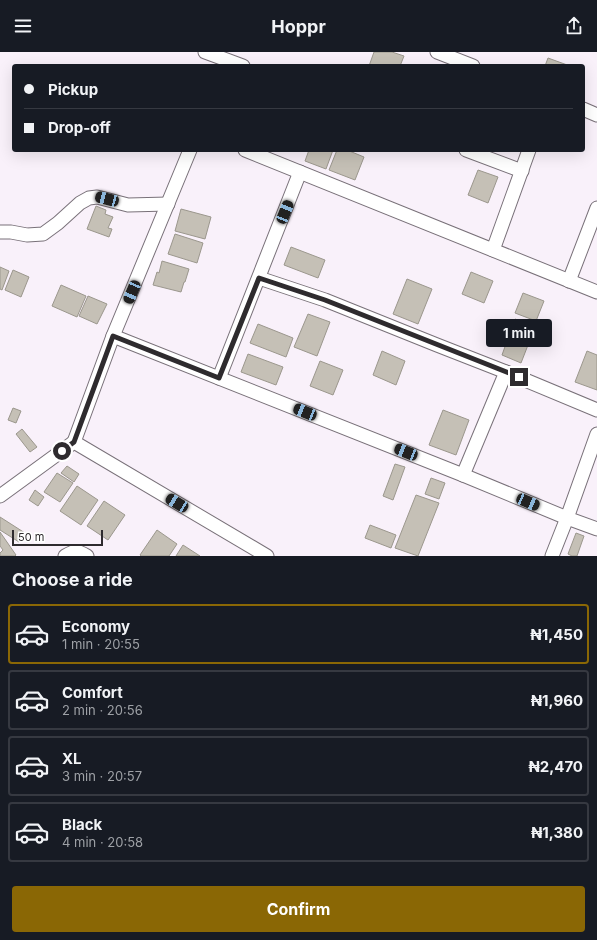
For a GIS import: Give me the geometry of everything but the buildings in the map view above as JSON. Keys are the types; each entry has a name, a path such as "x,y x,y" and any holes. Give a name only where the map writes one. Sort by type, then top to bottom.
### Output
{"street":[{"path":"204,52 238,64"},
{"path":"437,52 468,64"},
{"path":"585,110 597,115"},
{"path":"0,496 74,442 113,336 189,152"},
{"path":"250,152 597,292"},
{"path":"471,152 522,171"},
{"path":"493,250 528,152"},
{"path":"219,378 300,172"},
{"path":"0,232 11,232 27,235 43,234 58,224 80,203 97,196 128,205 168,204"},
{"path":"569,280 597,208"},
{"path":"259,278 325,300 597,410"},
{"path":"113,336 597,529"},
{"path":"463,475 506,372"},
{"path":"552,556 597,434"},
{"path":"74,442 267,556"},
{"path":"65,556 73,551 87,556"}],"route":[{"path":"62,451 74,442 113,336 219,378 259,278 325,300 519,377"}]}
